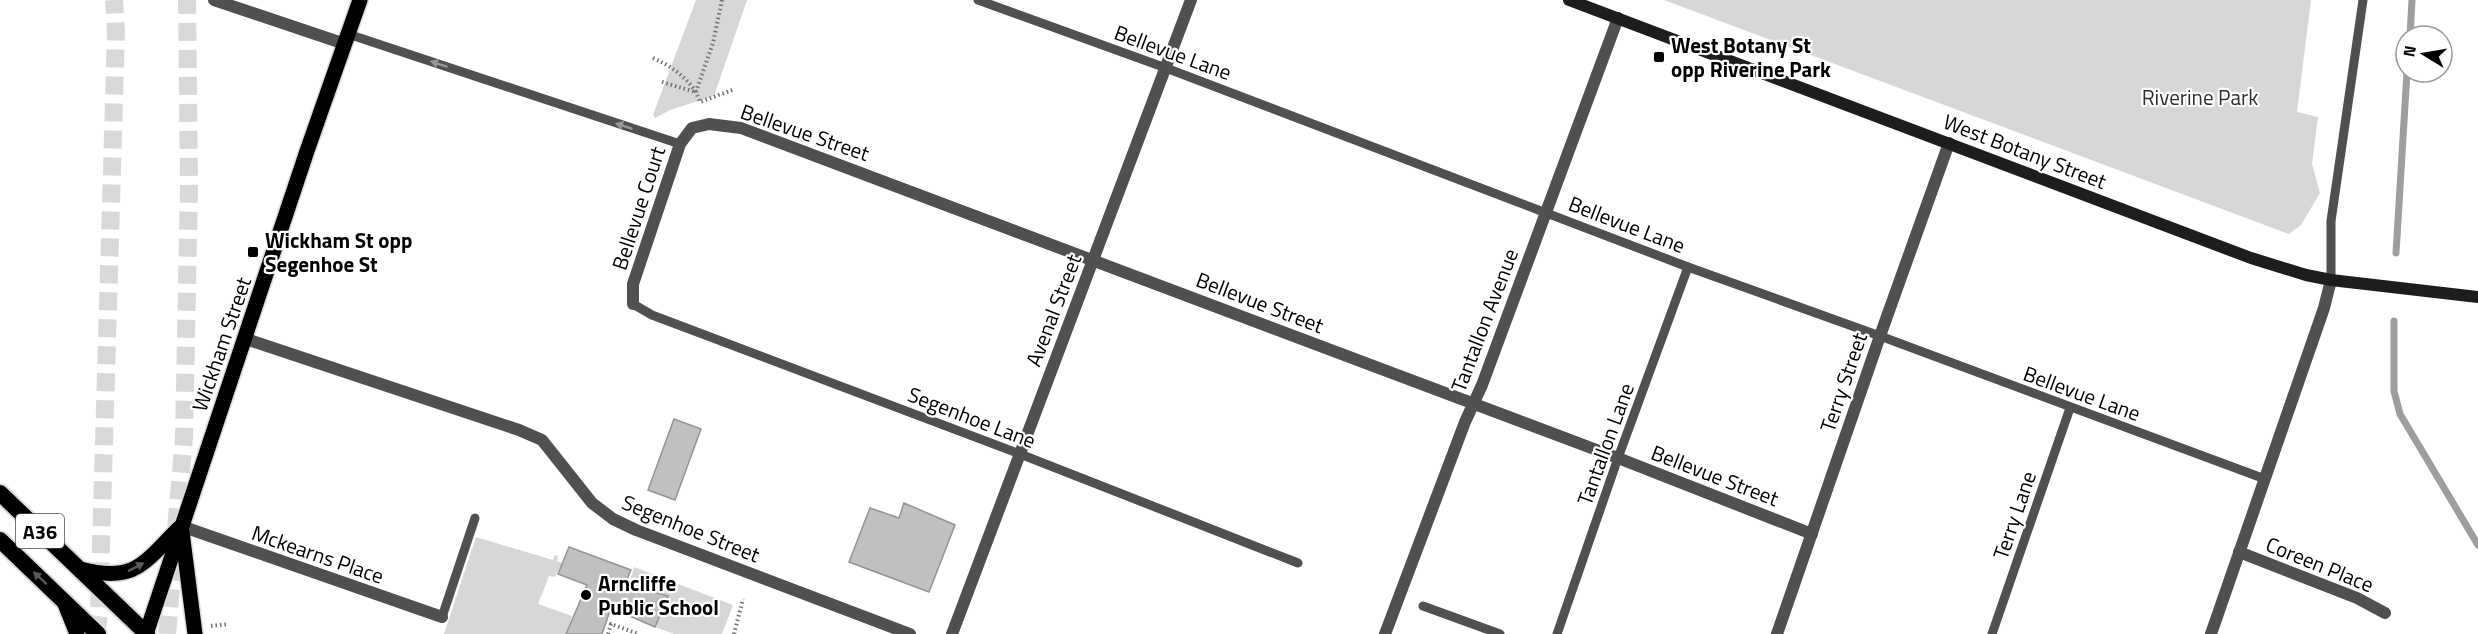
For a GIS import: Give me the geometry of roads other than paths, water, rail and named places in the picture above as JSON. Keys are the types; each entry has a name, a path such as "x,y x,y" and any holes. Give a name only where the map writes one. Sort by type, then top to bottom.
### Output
{"highway":[{"name":"A36","path":"0,493 147,634"},
{"name":"A36","path":"0,540 98,634"}],"main road":[{"name":"Wickham Street","path":"147,634 181,526 360,0"},
{"name":"West Botany Street","path":"1569,0 1589,3 1618,18 2251,258 2306,275 2331,280 2478,297"},
{"path":"80,569 107,575 132,570 150,558 181,526"},
{"path":"181,526 201,630"},
{"path":"62,598 77,634"}],"street":[{"path":"214,0 347,39"},
{"name":"Avenal Street","path":"952,634 1191,0"},
{"name":"Tantallon Avenue","path":"1385,634 1482,386 1618,18"},
{"name":"Bellevue Street","path":"692,129 709,124 725,125 761,134 1618,458 1812,534"},
{"name":"Bellevue Court","path":"633,304 633,284 680,144 692,129"},
{"name":"Terry Street","path":"1777,634 1949,143"},
{"path":"2211,634 2324,308 2331,280"},
{"name":"Segenhoe Street","path":"246,339 519,430 542,440 592,503 613,519 909,634"},
{"name":"Mckearns Place","path":"181,526 442,617"},
{"name":"Coreen Place","path":"2240,552 2357,598 2385,613"}],"lane":[{"name":"Bellevue Lane","path":"978,0 1166,68 1688,267 2265,479"},
{"path":"2331,280 2331,221 2363,0"},
{"path":"347,39 680,144"},
{"name":"Tantallon Lane","path":"1557,634 1688,267"},
{"name":"Segenhoe Lane","path":"633,304 651,315 1298,562"},
{"name":"Terry Lane","path":"1992,634 2070,408"},
{"path":"442,617 475,518"},
{"path":"1423,606 1500,634"}],"waterway":[{"path":"2411,24 2412,0"},
{"path":"2396,253 2406,84"},
{"path":"2394,321 2394,391 2400,414 2478,545"}],"tunnel":[{"path":"96,634 99,614 116,32 114,0"},
{"path":"167,634 184,437 189,186 187,0"}],"place":[{"name":"West Botany St opp Riverine Park","path":"1659,57"},
{"name":"Wickham St opp Segenhoe St","path":"253,252"},
{"name":"Arncliffe Public School","path":"586,595"}],"park label":[{"name":"Riverine Park","path":"2200,97"}]}
